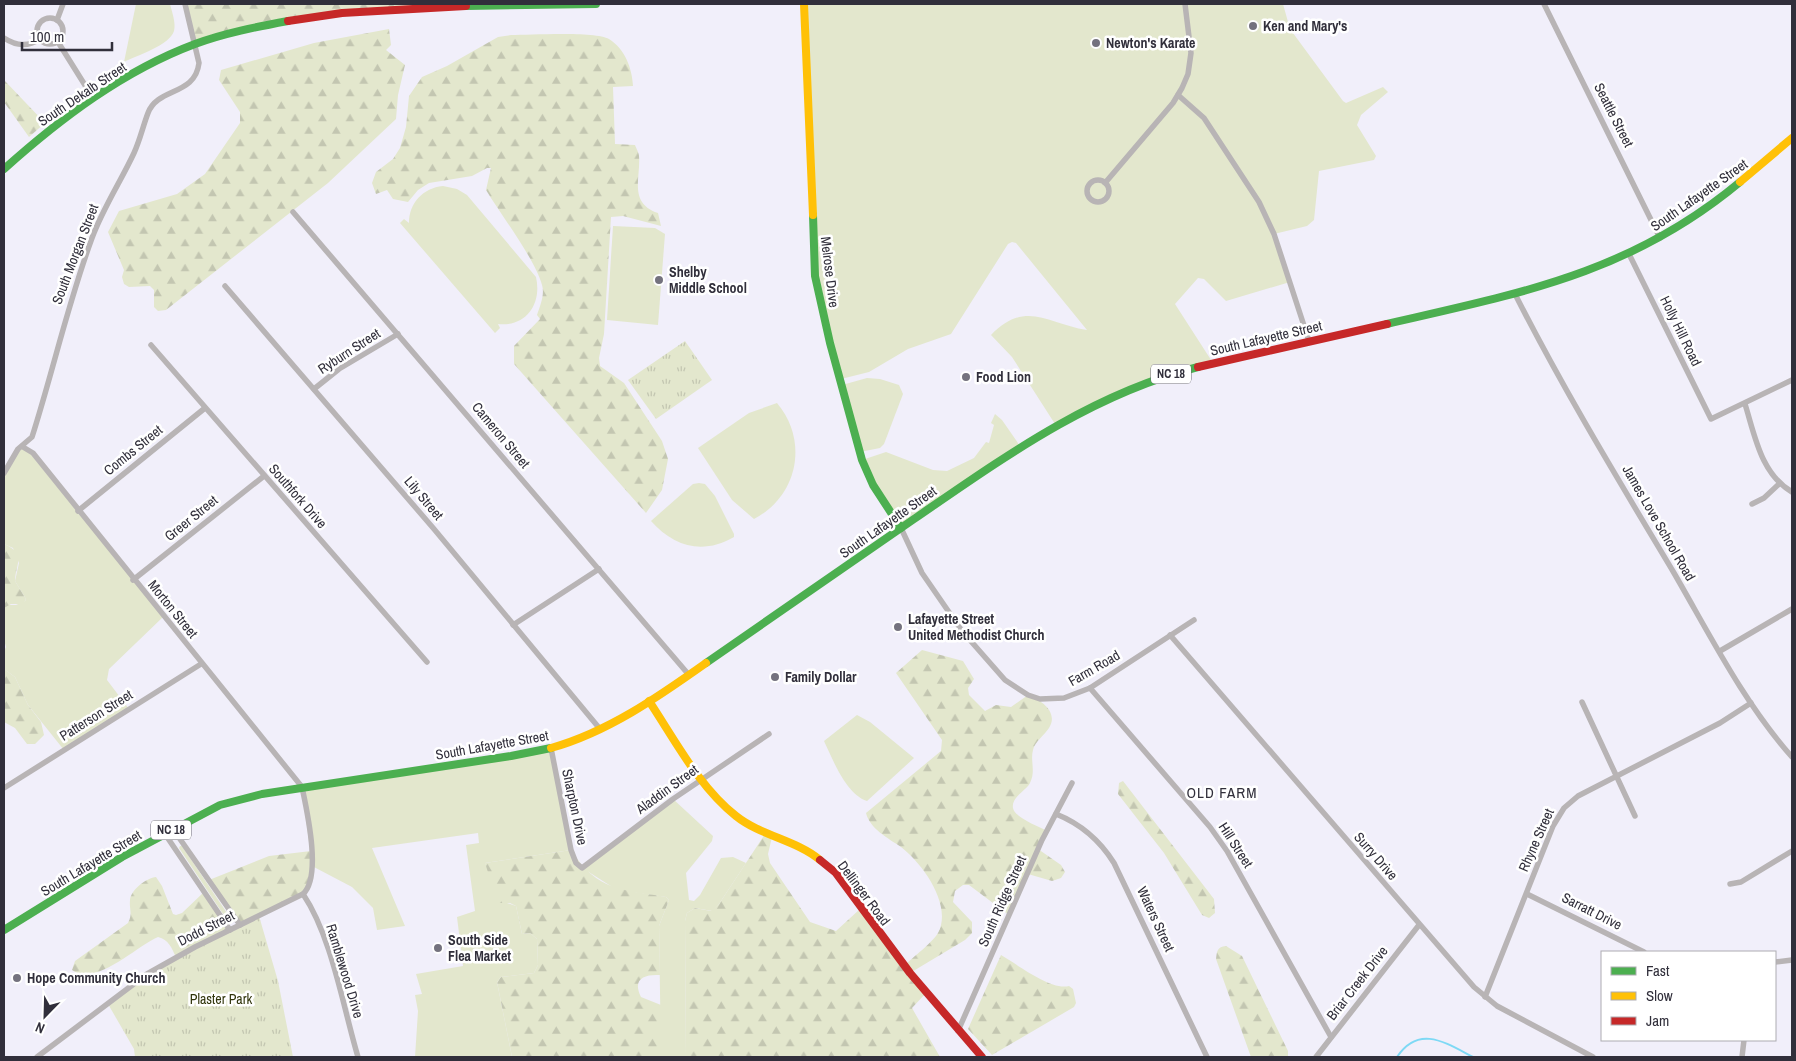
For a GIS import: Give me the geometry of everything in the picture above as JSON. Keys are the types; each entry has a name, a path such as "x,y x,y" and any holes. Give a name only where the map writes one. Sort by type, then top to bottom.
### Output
{"main road":[{"name":"South Dekalb Street","path":"4,169 32,144 93,98 137,71 194,45 268,23 347,12 596,4"},
{"name":"Melrose Drive","path":"804,4 816,276 830,343 862,460 873,485 901,528"},
{"name":"South Lafayette Street","path":"4,930 108,865 220,805 262,794 501,758 551,748 600,729 689,675 1020,446 1055,424 1094,405 1159,378 1309,341 1515,294 1580,276 1630,254 1660,238 1736,186 1792,138"},
{"name":"Dellinger Road","path":"649,701 714,795 748,824 765,834 812,852 827,864 910,973 982,1057"}],"street":[{"path":"57,20 63,4"},
{"name":"South Morgan Street","path":"4,473 18,450 23,447 32,435 69,303 93,235 134,153 150,109 158,101 190,83 195,78 199,63 185,4"},
{"path":"1105,183 1178,95 1188,74 1191,53 1185,4"},
{"name":"Seattle Street","path":"1544,4 1660,238"},
{"path":"47,19 57,20 61,24 63,32 58,42 47,44 40,39 37,31 40,23 47,19"},
{"path":"4,38 22,45 32,44 40,39"},
{"path":"58,42 93,98"},
{"path":"1178,95 1204,118 1260,202 1274,234 1309,341"},
{"name":"Cameron Street","path":"293,212 689,675"},
{"name":"Holly Hill Road","path":"1630,254 1710,419 1745,404"},
{"name":"Lily Street","path":"225,286 600,729"},
{"name":"James Love School Road","path":"1515,294 1589,429 1751,703 1792,757"},
{"name":"Ryburn Street","path":"314,389 339,370 398,334"},
{"name":"Southfork Drive","path":"151,345 427,662"},
{"path":"1792,380 1745,404 1768,470 1780,484 1792,492"},
{"name":"Combs Street","path":"78,511 205,408"},
{"name":"Morton Street","path":"23,447 33,453 133,580 302,788"},
{"name":"Greer Street","path":"133,580 264,476"},
{"path":"1752,504 1764,498 1780,484"},
{"name":"Farm Road","path":"901,528 922,573 936,596 962,631 1006,680 1017,689 1040,699 1064,698 1090,688 1194,620"},
{"path":"513,625 598,569"},
{"path":"1720,651 1792,609"},
{"name":"Surry Drive","path":"1170,635 1461,974 1485,997 1519,1018 1593,1057"},
{"name":"Patterson Street","path":"4,788 202,664"},
{"name":"Hill Street","path":"1090,688 1210,827 1227,851 1331,1037"},
{"path":"1582,702 1634,816"},
{"name":"Rhyne Street","path":"1485,997 1553,826 1564,808 1578,796 1720,723 1751,703"},
{"name":"Aladdin Street","path":"582,868 702,780 769,734"},
{"name":"Sharpton Drive","path":"551,748 571,850 576,862 582,868"},
{"name":"South Ridge Street","path":"958,1031 1042,840 1072,783"},
{"path":"302,788 307,813 312,866 308,887 303,894"},
{"name":"Waters Street","path":"1056,814 1085,829 1103,845 1114,863 1207,1057"},
{"path":"174,829 240,925"},
{"path":"165,834 230,930"},
{"path":"1730,884 1741,882 1792,851"},
{"name":"Dodd Street","path":"40,1056 147,974 303,894"},
{"name":"Ramblewood Drive","path":"303,894 311,906 323,933 358,1057"},
{"name":"Sarratt Drive","path":"1527,894 1642,951"},
{"name":"Briar Creek Drive","path":"1316,1057 1419,925"},
{"path":"1776,962 1792,960"},
{"path":"1742,1057 1744,1041"}],"green space":[{"path":"136,4 170,4 174,31 160,45 124,62"},
{"path":"185,4 548,4 314,15 194,45"},
{"path":"804,4 1283,4 1290,29 1343,101 1346,103 1383,87 1388,92 1361,115 1357,125 1376,156 1374,160 1319,171 1314,220 1307,226 1274,234 1290,282 1226,301 1204,279 1198,278 1175,304 1213,363 1196,367 1055,424 1012,357 991,335 1015,318 1026,316 1049,319 1087,330 1016,243 1012,242 1008,244 951,334 908,349 869,372 841,379 818,290"},
{"path":"389,29 391,45 386,50 405,65 398,95 396,119 328,183 166,310 158,311 154,307 154,290 150,286 129,287 124,284 122,277 124,270 108,232 119,211 177,194 205,174 240,123 240,112 219,80 221,70 314,43"},
{"path":"577,34 609,39 615,43 627,60 631,72 633,86 613,87 615,144 635,145 639,156 639,196 649,209 658,213 661,226 623,216 611,217 604,334 599,358 600,366 624,383 662,441 668,459 662,490 646,513 514,364 514,346 540,319 537,315 543,289 532,263 486,190 491,168 487,168 472,176 429,183 418,190 408,202 393,199 387,190 376,194 372,183 376,172 393,159 400,148 406,127 409,96 422,77 447,66 498,37 511,35"},
{"path":"4,80 45,123 29,137 4,102"},
{"path":"443,186 457,189 467,195 536,277 537,296 530,311 517,322 498,324 500,328 495,333 400,223 404,219 409,223 414,203 423,193"},
{"path":"613,226 655,228 665,234 658,325 607,320"},
{"path":"685,341 712,380 656,419 628,380"},
{"path":"867,378 880,379 899,385 903,394 884,444 880,448 860,452 842,385"},
{"path":"777,403 787,418 793,434 795,450 794,467 781,497 769,509 754,519 732,500 698,448 749,413"},
{"path":"995,414 1002,420 1020,446 901,528 862,460 886,452 933,470 947,471 974,458 986,442 989,443 994,425 991,423"},
{"path":"25,447 163,617 109,669 107,680 129,709 64,750 28,705 15,677 4,669 4,651 6,647 4,640 4,608 7,605 16,605 26,599 15,581 19,563 13,548 4,544 4,473 18,449"},
{"path":"693,484 705,484 715,496 734,537 711,546 690,546 669,537 651,521"},
{"path":"4,544 16,551 18,555 15,581 26,599 23,604 11,604 4,608"},
{"path":"922,650 963,661 974,679 968,688 969,695 985,711 996,705 1011,707 1028,695 1047,707 1052,717 1052,722 1033,750 1032,779 1014,801 1013,808 1022,818 1047,831 1038,849 1061,865 1065,872 1061,878 1052,881 1028,874 1009,915 969,885 963,885 955,891 953,902 972,922 972,933 965,940 910,973 926,993 912,1008 940,1057 686,1057 685,921 687,913 695,908 711,911 719,904 765,834 772,837 768,854 770,863 810,922 836,931 860,909 904,966 938,933 942,922 942,910 933,886 926,874 909,854 885,837 871,824 866,813 941,751 942,740 896,673"},
{"path":"4,669 15,677 28,705 41,722 44,735 35,744 27,744 15,728 4,722"},
{"path":"857,715 870,722 914,758 867,801 859,797 841,776 824,741"},
{"path":"551,748 571,850 485,863 504,902 516,906 522,934 530,933 537,939 538,965 534,973 501,977 497,982 512,1057 415,1057 418,1011 415,995 422,994 416,974 463,966 457,917 475,911 466,845 479,843 478,833 372,848 405,926 377,930 373,908 352,887 312,866 302,787"},
{"path":"1123,781 1214,899 1215,913 1209,918 1202,915 1164,853 1118,794 1119,783"},
{"path":"673,799 713,836 712,841 686,873 689,900 694,901 700,895 721,858 733,857 746,863 719,904 712,911 695,908 687,913 685,921 686,1057 661,1057 659,926 669,900 666,897 617,890 584,869"},
{"path":"182,846 227,913 226,915 223,914 179,848"},
{"path":"571,850 581,864 601,881 624,890 666,897 669,900 659,926 660,975 649,975 641,979 638,986 641,997 661,1005 661,1057 512,1057 497,982 501,977 534,973 538,965 537,939 530,933 522,934 516,906 510,903 498,903 485,863"},
{"path":"311,851 312,866 306,891 240,925 209,880 269,856"},
{"path":"156,877 162,886 173,914 182,913 204,892 230,930 176,957 167,942 158,937 104,970 82,974 72,970 75,961 128,923 131,914 130,900 133,892 144,882"},
{"name":"Plaster Park","path":"259,916 278,981 293,1057 135,1057 134,1049 108,1004 147,974"},
{"path":"1226,946 1242,956 1288,1051 1288,1057 1251,1057 1216,959 1218,950"},
{"path":"1001,955 1044,981 1053,985 1069,986 1073,989 1076,1003 1074,1007 992,1055 968,1029"}],"waterway":[{"path":"1397,1057 1405,1047 1414,1041 1424,1039 1443,1042 1473,1057"}],"traffic: fast":[{"path":"466,6 596,4"},
{"path":"4,169 70,114 143,68 168,55 206,40 288,21"},
{"path":"1387,324 1483,302 1529,289 1573,276 1616,259 1658,238 1699,213 1740,182"},
{"path":"813,215 815,276 830,343 862,460 873,485 901,528"},
{"path":"706,663 981,473 1049,430 1121,394 1159,379 1198,367"},
{"path":"4,930 122,857 220,805 262,794 511,756 551,748"}],"traffic: slow":[{"path":"804,4 813,215"},
{"path":"1740,182 1792,138"},
{"path":"551,748 593,733 612,723 651,701 706,663"},
{"path":"649,701 688,762 710,791 723,804 746,823 811,853 820,860"}],"traffic: jam":[{"path":"288,21 342,13 466,6"},
{"path":"1198,367 1387,324"},
{"path":"820,860 836,873 910,973 982,1057"}],"place":[{"name":"Ken and Mary's","path":"1253,26"},
{"name":"Newton's Karate","path":"1096,43"},
{"name":"Shelby Middle School","path":"659,280"},
{"name":"Food Lion","path":"966,377"},
{"name":"Lafayette Street United Methodist Church","path":"898,627"},
{"name":"Family Dollar","path":"775,677"},
{"name":"South Side Flea Market","path":"438,948"},
{"name":"Hope Community Church","path":"17,978"}],"district":[{"name":"OLD FARM","path":"1222,793"}]}
